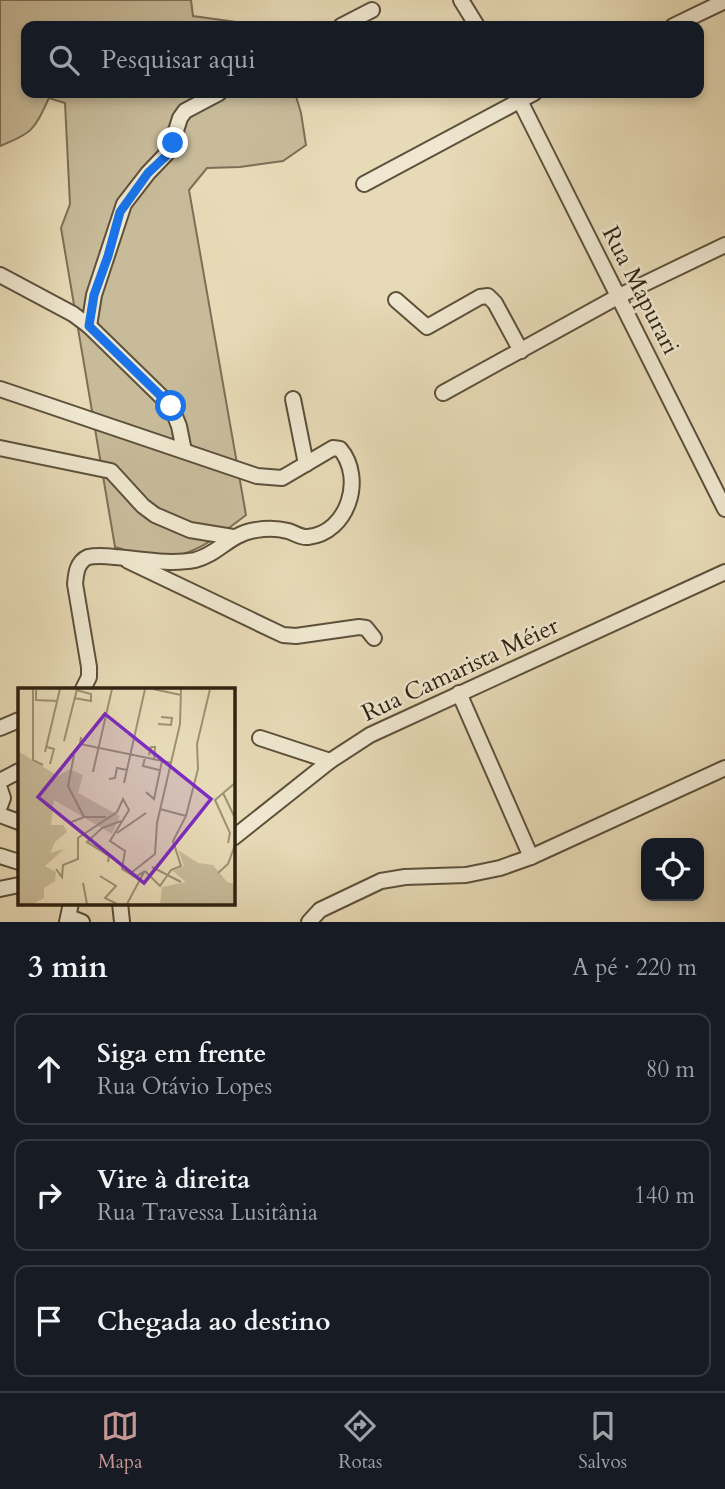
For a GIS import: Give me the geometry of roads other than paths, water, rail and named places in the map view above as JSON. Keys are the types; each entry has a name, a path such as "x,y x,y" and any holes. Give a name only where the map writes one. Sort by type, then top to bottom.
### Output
{"street":[{"path":"461,0 474,21"},
{"path":"683,21 725,1"},
{"path":"351,21 372,10"},
{"path":"89,326 94,295 124,204 170,150 180,118 185,111 206,98"},
{"path":"364,184 514,98"},
{"name":"Rua Mapurari","path":"519,98 725,509"},
{"path":"443,393 618,296 725,245"},
{"path":"0,275 56,304 89,326 171,406 179,426 184,451"},
{"path":"396,300 427,327 480,297 488,296 495,303 521,351"},
{"path":"0,389 271,478 282,478 332,448 340,449 347,457 351,495 347,508 337,522 310,537 276,528 256,530 233,537 210,555 195,560 163,561 101,556 87,558 78,566 76,574 89,667 89,677 84,688"},
{"path":"293,399 306,464"},
{"path":"0,449 111,471 142,506 155,515 190,530 233,537"},
{"path":"120,558 283,635 296,636 359,627 366,628 374,638"},
{"name":"Rua Camarista Méier","path":"234,837 330,761 370,735 725,572"},
{"path":"459,693 531,857"},
{"path":"0,728 18,720"},
{"path":"260,738 330,761"},
{"path":"309,922 330,904 381,881 405,877 466,875 500,868 531,857 725,768"},
{"path":"0,781 18,772"},
{"path":"0,789 3,798 0,806"},
{"path":"0,815 18,822"},
{"path":"0,856 18,862"},
{"path":"0,888 18,885"},
{"path":"120,904 122,922"}]}
